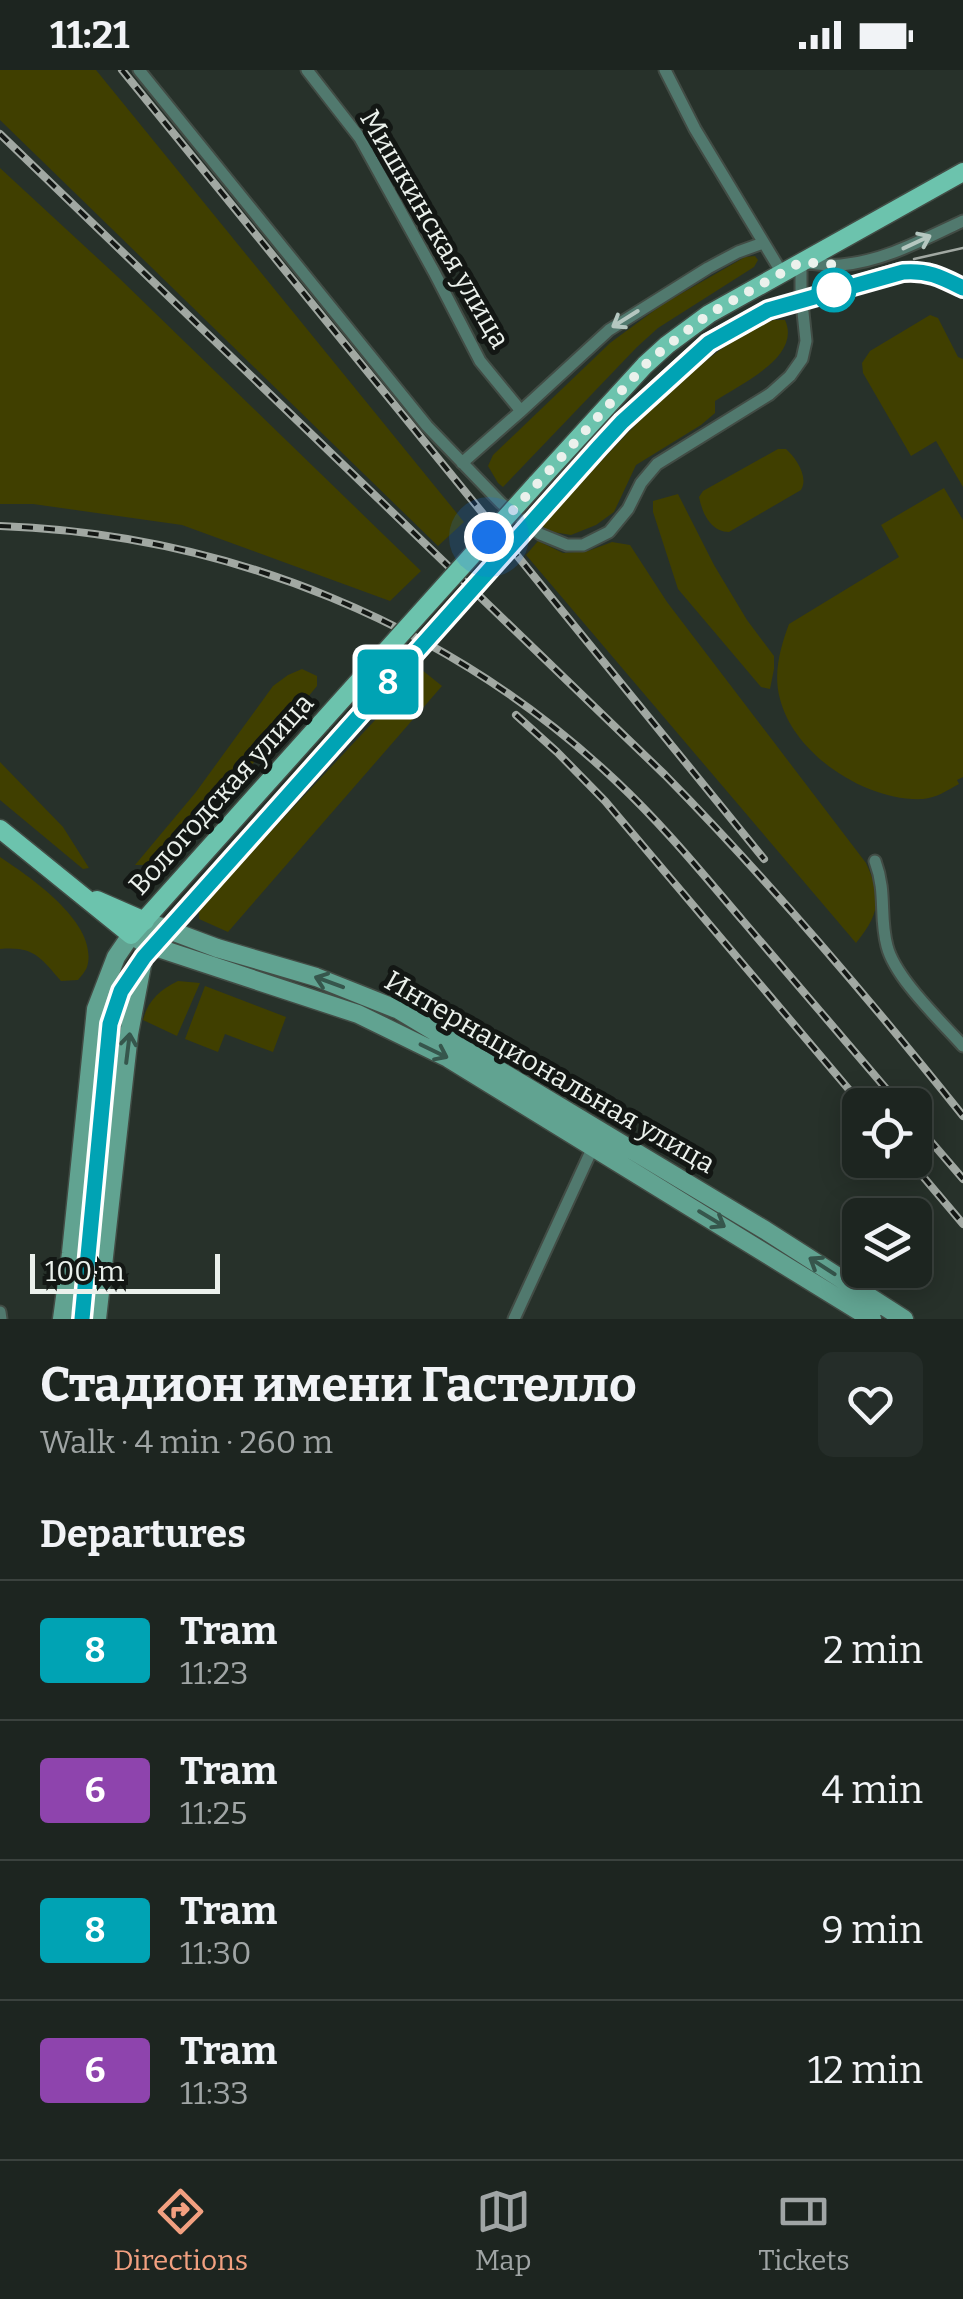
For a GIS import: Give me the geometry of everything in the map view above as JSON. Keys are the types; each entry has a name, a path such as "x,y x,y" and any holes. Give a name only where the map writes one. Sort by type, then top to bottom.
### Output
{"main road":[{"name":"Вологодская улица","path":"62,1319 96,1010 116,958 138,940 145,920 645,365 709,314 963,172"},
{"path":"0,829 138,940 97,1319"},
{"path":"78,892 145,920"},
{"name":"Интернациональная улица","path":"145,920 217,948 316,976 399,1010 766,1230 904,1319"},
{"name":"Интернациональная улица","path":"138,940 358,1014 448,1058 872,1319"}],"street":[{"path":"139,70 427,426 501,504 540,534 567,546 583,544 609,532 657,464 770,394 796,367 806,341 801,262 839,265 866,261 963,221"},
{"name":"Мишкинская улица","path":"307,70 360,138 480,361 522,412"},
{"path":"665,70 695,129 782,273"},
{"path":"462,463 609,330 708,268 763,242"},
{"path":"875,860 881,877 890,956 898,972 963,1046"},
{"path":"514,1319 593,1147"},
{"path":"0,1312 1,1319"}],"shaded area":[{"path":"0,70 96,70 464,522 438,546 0,120"},
{"path":"0,168 421,571 390,601 182,525 33,504 0,504"},
{"path":"755,256 758,260 754,267 658,328 503,487 498,483 488,466 493,455 610,343 663,304 745,257"},
{"path":"930,315 938,318 958,357 963,359 963,487 936,441 911,456 863,373 862,363 870,351"},
{"path":"774,320 785,320 788,333 777,357 753,378 715,401 715,413 701,425 636,465 614,512 571,535 547,531 542,525 659,402 727,345"},
{"path":"778,449 786,449 797,462 803,479 801,490 729,532 712,525 700,503 703,491"},
{"path":"944,488 963,520 963,777 957,780 959,784 933,797 901,798 879,793 836,771 800,739 780,699 778,661 789,624 899,557 881,525"},
{"path":"678,494 714,565 774,656 770,689 761,687 678,589 653,512 653,501"},
{"path":"538,541 563,553 588,551 612,542 630,545 667,602 866,863 875,886 876,905 870,923 856,943 526,555"},
{"path":"302,669 317,676 317,686 182,849 160,862 135,865 196,792 273,686"},
{"path":"422,670 442,686 228,932 199,919 199,908"},
{"path":"0,762 63,827 89,868 83,869 0,800"},
{"path":"0,857 60,903 83,934 87,968 78,980 61,981 29,951 0,949"},
{"path":"178,981 200,983 177,1036 143,1020 156,996"},
{"path":"205,986 286,1017 273,1052 225,1034 218,1052 185,1039"}],"tram line":[{"path":"914,259 963,248"},
{"path":"76,1319 105,1011 121,973 616,415 703,335 765,303 899,263 930,264 963,278"},
{"name":"8","path":"82,1319 110,1024 121,991 144,957 622,422 709,343 768,310 884,276 921,271 963,288"}],"railway":[{"path":"122,70 764,859"},
{"path":"0,134 665,775 818,941 963,1116"},
{"path":"0,526 85,533 169,547 251,569 331,598 408,633 482,676 551,725 649,814 886,1088"},
{"path":"516,715 605,801 848,1088"},
{"path":"932,1143 963,1179"},
{"path":"924,1178 963,1224"}],"route":[{"path":"489,537 645,365 709,314 801,262 839,265 834,290"}]}
